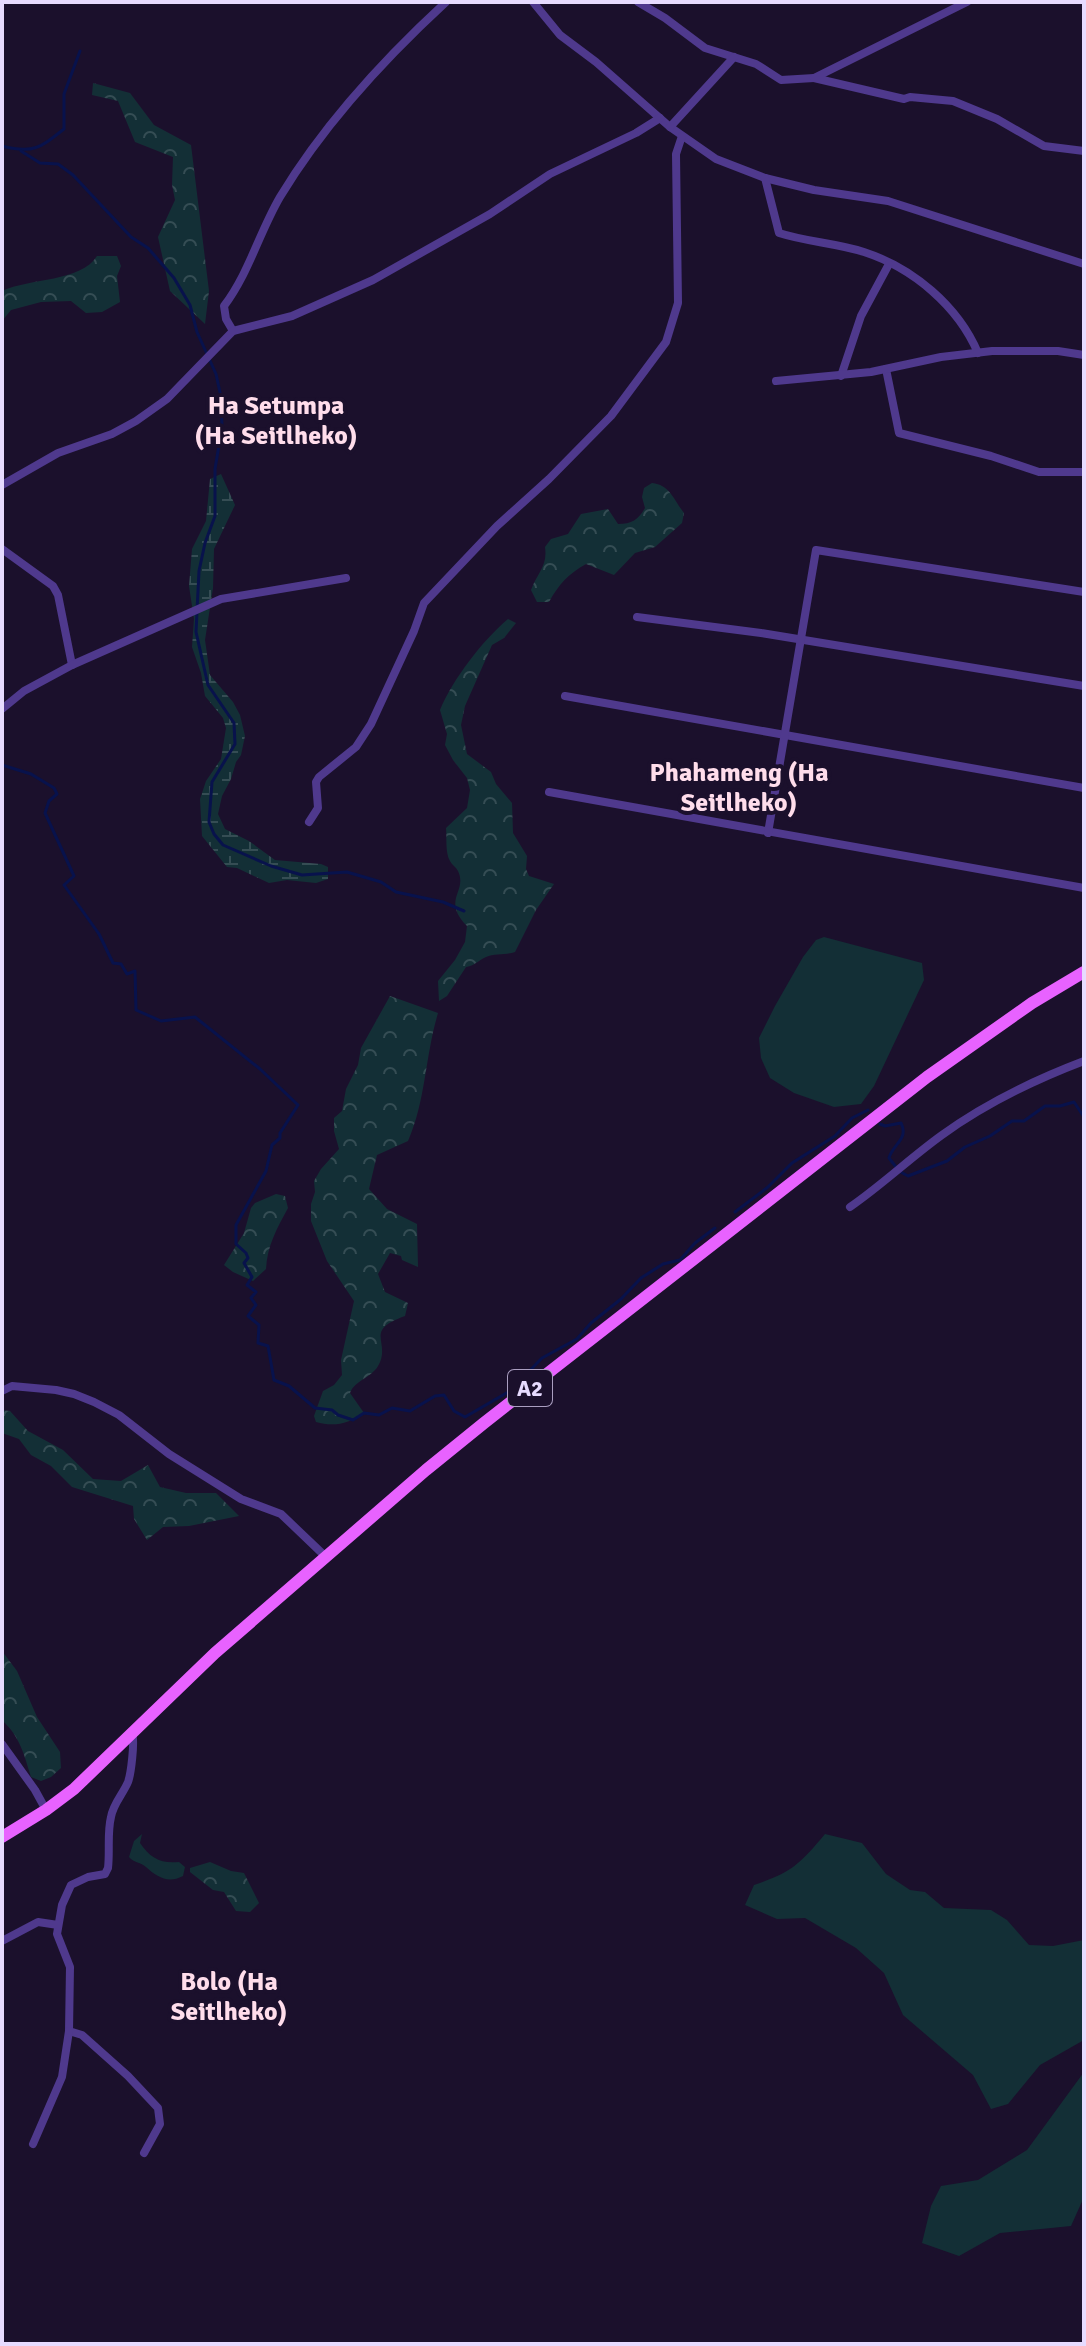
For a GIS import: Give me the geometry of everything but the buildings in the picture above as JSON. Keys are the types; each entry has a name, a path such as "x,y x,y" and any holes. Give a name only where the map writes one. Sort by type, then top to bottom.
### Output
{"main road":[{"name":"A2","path":"2,1837 46,1810 106,1761 215,1653 484,1423 927,1077 1032,1003 1084,972"}],"street":[{"path":"233,331 226,319 224,306 239,286 260,235 280,198 315,144 367,79 446,2"},
{"path":"533,2 560,35 670,127 716,159 765,178 814,190 888,201 1084,264"},
{"path":"638,2 705,48 756,64 781,80 814,78 967,2"},
{"path":"670,127 734,57"},
{"path":"814,78 904,99 953,101 997,119 1044,146 1084,151"},
{"path":"2,485 58,453 112,434 136,421 167,399 233,331 292,316 373,280 490,214 550,174 636,133 660,118"},
{"path":"309,822 318,808 316,782 356,747 371,724 424,603 497,526 611,416 666,342 678,303 676,154 682,136"},
{"path":"765,178 779,233 867,253 928,287 957,316 978,353"},
{"path":"841,376 861,316 889,264"},
{"path":"776,381 841,376 978,353 1058,351 1084,355"},
{"path":"886,369 899,433 991,456 1039,472 1084,472"},
{"path":"2,549 53,586 58,595 72,665"},
{"path":"768,833 816,550 1084,592"},
{"path":"2,709 24,691 72,665 221,599 346,578"},
{"path":"637,617 1084,686"},
{"path":"565,696 1084,788"},
{"path":"549,792 1084,888"},
{"path":"850,1207 977,1110 1084,1061"},
{"path":"2,1381 12,1386 74,1394 119,1415 169,1454 241,1499 281,1514 326,1557"},
{"path":"2,1391 12,1386"},
{"path":"33,2144 62,2077 69,2031 70,1967 57,1934 62,1905 71,1885 105,1874 108,1868 110,1822 129,1780 135,1742 132,1733"},
{"path":"2,1744 46,1810"},
{"path":"2,1941 38,1922 58,1925"},
{"path":"69,2031 82,2035 158,2108 160,2124 144,2153"}],"green space":[{"path":"93,83 130,93 154,125 191,145 209,291 205,324 170,291 158,237 175,200 173,157 135,142 118,101 92,95"},
{"path":"97,256 117,256 121,266 117,276 120,302 102,312 86,313 71,301 41,302 11,310 2,321 2,291 79,271"},
{"path":"221,474 235,505 214,549 213,588 205,640 210,675 233,702 245,736 241,755 222,796 218,814 225,829 249,841 275,860 328,867 328,879 316,883 287,880 269,883 237,868 227,867 202,836 200,799 206,781 221,759 226,728 223,718 205,696 192,647 194,619 189,586 192,549 206,521 210,479"},
{"path":"652,483 671,494 684,513 682,523 655,547 635,553 614,575 586,564 564,580 549,602 537,602 531,590 543,564 545,547 551,539 568,534 581,514 608,509 618,524 634,520 645,508 642,497 644,488"},
{"path":"508,619 516,623 504,638 492,645 465,706 461,725 467,754 491,772 496,784 512,803 513,833 527,856 529,876 554,884 536,910 515,952 489,956 466,967 447,996 439,1001 438,981 465,942 467,926 456,909 460,878 448,857 446,828 467,808 470,790 467,778 445,745 447,734 440,710 469,661"},
{"path":"824,937 922,963 924,980 874,1086 861,1104 834,1107 794,1093 770,1078 761,1058 759,1038 775,1006 803,957 816,940"},
{"path":"390,996 438,1013 418,1110 408,1141 377,1155 369,1189 387,1209 417,1224 418,1267 390,1253 378,1274 385,1292 408,1303 405,1316 392,1321 381,1332 382,1350 378,1366 350,1393 364,1413 341,1424 323,1424 316,1422 314,1416 323,1391 334,1385 342,1375 341,1360 354,1301 327,1261 311,1221 314,1181 339,1149 334,1118 342,1111 346,1089 358,1065 361,1048"},
{"path":"276,1194 285,1196 288,1208 270,1245 266,1269 253,1281 224,1265 244,1233 251,1208 255,1203"},
{"path":"2,1410 10,1411 28,1431 63,1450 93,1479 121,1481 148,1465 160,1487 186,1493 216,1493 239,1516 189,1526 163,1527 147,1540 134,1519 133,1506 72,1487 51,1466 31,1455 19,1439 2,1433"},
{"path":"2,1651 17,1671 37,1717 60,1752 61,1768 41,1781 31,1777 17,1739 2,1720"},
{"path":"142,1834 140,1843 148,1853 161,1861 179,1862 185,1867 183,1876 163,1878 129,1857 134,1841"},
{"path":"825,1834 862,1843 886,1874 910,1890 925,1892 944,1908 991,1910 1007,1920 1029,1945 1053,1946 1084,1940 1084,2040 1040,2065 1008,2104 991,2109 973,2075 903,2015 884,1973 856,1948 805,1918 777,1919 745,1905 754,1885 794,1866"},
{"path":"210,1862 244,1873 259,1903 250,1912 236,1911 224,1892 213,1890 190,1872 190,1868"},
{"path":"1084,2072 1084,2197 1071,2226 1000,2233 959,2256 922,2243 931,2206 941,2186 978,2180 1027,2150"}],"waterway":[{"path":"2,146 36,148 64,129 64,94 80,51"},
{"path":"21,151 40,163 58,164 73,175 131,237 148,248 174,278 190,305 197,332 216,374 222,427 215,469 215,516 199,571 196,632 208,685 234,723 235,744 212,782 209,822 214,834 223,845 271,866 302,875 347,872 381,882 396,892 443,902 464,911"},
{"path":"2,765 31,774 54,788 57,794 49,801 45,813 74,876 64,885 99,934 113,963 121,964 127,974 135,971 136,1010 161,1021 195,1017 260,1069 298,1105 280,1138 272,1145 266,1171 236,1225 236,1244 246,1253 248,1258 244,1263 252,1277 247,1285 256,1292 251,1298 256,1305 248,1316 259,1325 258,1343 268,1346 274,1380 289,1386 315,1408 332,1410 353,1420 364,1413 379,1415 392,1408 410,1411 435,1396 444,1395 454,1411 465,1417 510,1391 542,1358 577,1339 641,1278 663,1264 680,1260 695,1243 715,1228"},
{"path":"880,1124 901,1123 902,1137 889,1158 899,1171 908,1176 947,1161 965,1147 990,1136 1012,1121 1024,1121 1045,1106 1074,1102 1084,1117"},
{"path":"735,1212 768,1187 792,1163 835,1136 852,1118 868,1110"}],"district":[{"name":"Ha Setumpa (Ha Seitlheko)","path":"276,420"},
{"name":"Phahameng (Ha Seitlheko)","path":"739,787"},
{"name":"Bolo (Ha Seitlheko)","path":"229,1996"}]}
